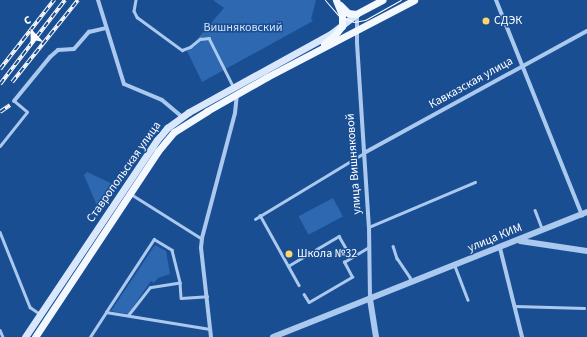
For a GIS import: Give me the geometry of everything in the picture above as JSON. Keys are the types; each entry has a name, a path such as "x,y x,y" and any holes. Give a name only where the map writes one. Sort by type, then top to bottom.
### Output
{"main road":[{"path":"336,0 346,11 356,14"},
{"path":"336,0 342,15 342,26"},
{"name":"Ставропольская улица","path":"27,336 40,314 157,140 167,128 182,117 233,87 332,33 356,14 382,0"},
{"name":"Ставропольская улица","path":"35,337 166,141 186,123 292,64 414,0"},
{"name":"Ставропольская улица","path":"292,64 330,39 342,26"}],"street":[{"path":"98,0 124,84 162,100 182,117"},
{"path":"496,0 524,66 524,72 585,214"},
{"name":"улица Вишняковой","path":"356,14 369,227 370,299 376,337"},
{"path":"14,101 50,57 58,50 74,49 89,32 106,28"},
{"name":"Кавказская улица","path":"364,153 587,31"},
{"path":"211,337 201,248 202,238 235,113 237,94"},
{"name":"улица КИМ","path":"273,337 585,214"},
{"path":"519,240 587,251"},
{"path":"500,248 522,337"}],"lane":[{"path":"136,0 134,11 137,17 182,50 190,47 200,39 209,38 233,87"},
{"path":"0,146 27,112 14,101"},
{"path":"182,117 186,123"},
{"path":"255,219 364,153"},
{"path":"369,227 475,182"},
{"path":"130,193 202,238"},
{"path":"535,210 543,231"},
{"path":"260,216 299,285"},
{"path":"0,232 30,307 40,314"},
{"path":"288,266 339,236 351,257"},
{"path":"90,337 154,239 172,250 180,283 181,298 207,296"},
{"path":"304,294 309,302 352,277 344,262 369,246"},
{"path":"393,246 397,258 410,276 411,283"},
{"path":"455,266 468,300"},
{"path":"129,315 150,288 180,283"},
{"path":"514,306 584,308"},
{"path":"106,312 210,329"},
{"path":"0,330 3,337"}],"green space":[{"name":"Вишняковский","path":"213,0 316,0 311,19 313,21 202,82 187,51 224,8"},
{"path":"87,172 117,186 100,213 84,175"},
{"path":"333,198 343,217 308,235 299,216"},
{"path":"155,245 166,251 170,274 158,278 154,283 151,281 128,314 111,311"}],"tram line":[{"path":"325,0 339,16 354,22 365,20 401,0"}],"railway":[{"path":"0,69 54,0"},
{"path":"0,84 65,0"},
{"path":"12,82 78,0"},
{"path":"0,112 10,105"}],"place":[{"name":"СДЭК","path":"486,21"},
{"name":"Школа №32","path":"289,254"}]}
